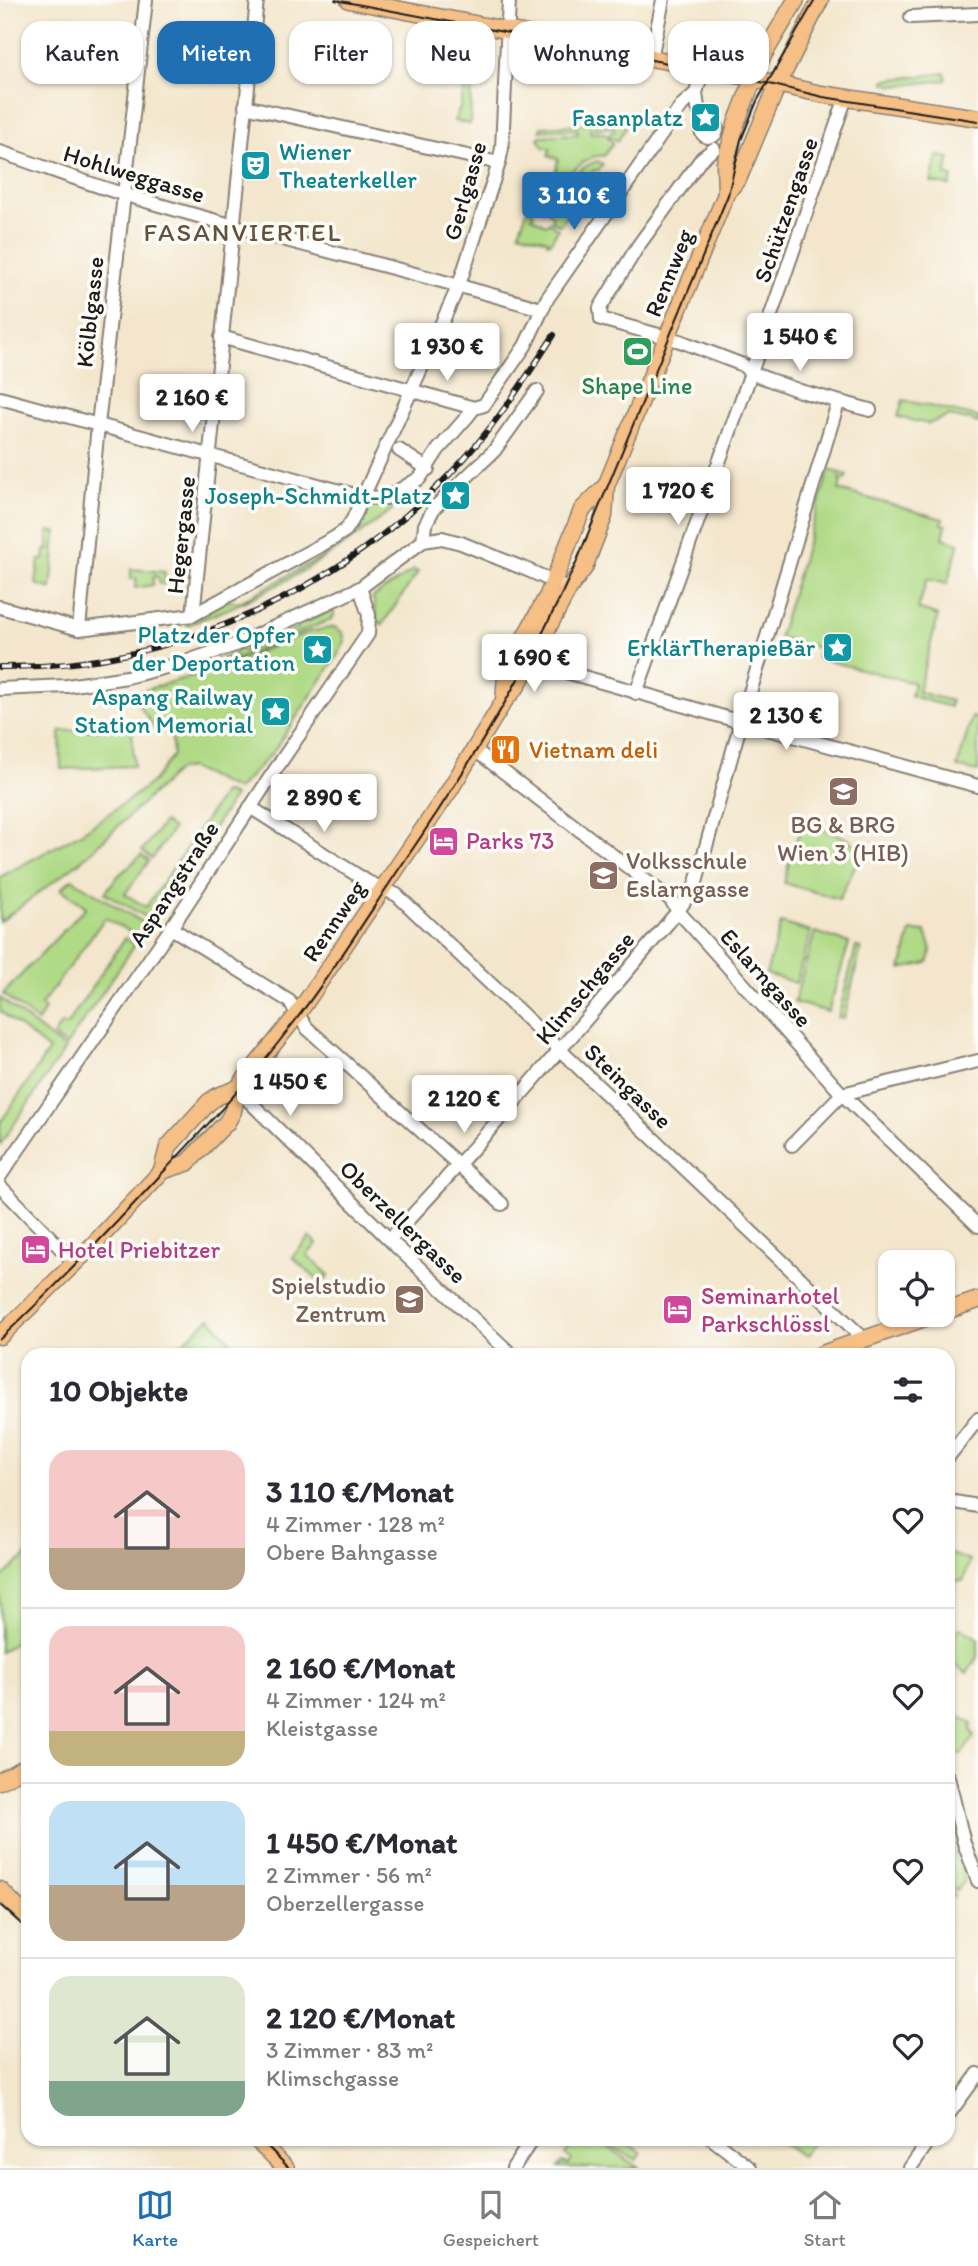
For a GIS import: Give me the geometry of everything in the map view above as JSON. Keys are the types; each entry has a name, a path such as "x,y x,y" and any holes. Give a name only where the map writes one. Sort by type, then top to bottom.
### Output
{"main road":[{"path":"349,0 508,31"},
{"name":"Rennweg","path":"769,45 796,0"},
{"name":"Rennweg","path":"504,701 506,676 514,654 541,610 561,585 584,568 604,516 606,486 726,194 739,177 778,84 820,0"},
{"path":"769,82 978,118"},
{"name":"Rennweg","path":"726,194 725,163 751,84"},
{"name":"Rennweg","path":"0,1336 75,1263 162,1171 187,1163 227,1122 233,1111 237,1089 297,1015 475,750 504,701 517,686 531,661 561,585 582,510 606,486"},
{"name":"Rennweg","path":"162,1171 168,1147 209,1102 237,1089"},
{"path":"955,1308 978,1300"},
{"path":"839,1348 899,1327"},
{"path":"0,1781 21,1770"},
{"path":"0,1890 21,1911"},
{"path":"263,2146 286,2168"}],"street":[{"name":"Kölblgasse","path":"79,629 146,0"},
{"name":"Hegergasse","path":"194,615 257,0"},
{"name":"Gerlgasse","path":"194,615 340,535 350,525 460,285 499,163 509,0"},
{"path":"654,44 663,0"},
{"path":"911,17 978,14"},
{"path":"699,84 696,93 698,108 725,163"},
{"path":"221,337 474,408 484,405 525,346 541,309 682,105 696,93"},
{"name":"Schützengasse","path":"636,693 751,373 846,97"},
{"path":"245,106 499,163"},
{"path":"737,121 712,134 702,158 638,246 600,308 601,319 606,323 667,338 743,365 751,373 870,410"},
{"name":"Hohlweggasse","path":"0,152 124,195 541,309"},
{"path":"423,541 425,525 434,508 494,451 537,391"},
{"path":"0,398 362,498 381,499 421,478 438,450 474,408"},
{"name":"Klimschgasse","path":"390,1239 460,1165 560,1051 678,911 695,886 741,722 838,402"},
{"path":"399,450 428,469"},
{"path":"0,689 67,686 127,677 182,663 235,645 359,588 423,541 442,538 461,543 561,585"},
{"name":"Aspangstraße","path":"0,1176 171,928 368,634 369,615 359,588"},
{"path":"0,607 79,629 194,615"},
{"path":"521,645 531,661 636,693 978,786"},
{"name":"Eslarngasse","path":"475,750 671,900 842,1094 978,1226"},
{"name":"Steingasse","path":"250,807 368,882 397,895 864,1339"},
{"path":"171,928 289,1001 307,1028 502,1204"},
{"path":"792,1145 842,1094 978,1061"},
{"name":"Oberzellergasse","path":"237,1089 505,1348"},
{"path":"0,1186 75,1263"},
{"path":"955,1448 978,1419"},
{"path":"955,1502 978,1506"},
{"path":"955,1806 964,1843 978,1881"},
{"path":"955,2105 978,2074"},
{"path":"513,2168 528,2146"},
{"path":"721,2146 750,2168"},
{"path":"910,2168 925,2146"}],"green space":[{"path":"945,73 946,80 894,86 885,83 885,80"},
{"path":"466,84 472,84 470,124 454,121"},
{"path":"629,121 618,141 609,136 614,132 614,127 590,129 591,133 605,133 613,143 604,156 590,158 562,175 555,175 558,159 548,156 550,149 543,147 538,139 540,136 578,134 577,129 540,131 541,127"},
{"path":"937,156 950,158 946,175 952,177 950,186 931,182"},
{"path":"598,161 603,164 589,177 590,182 571,204 572,209 560,225 551,220 553,216 548,212 569,182 582,169"},
{"path":"536,176 562,183 553,198 542,192 540,197 551,201 544,211 525,201 526,194 532,192"},
{"path":"528,208 534,213 532,217 546,225 549,222 558,229 550,243 547,243 548,240 519,232"},
{"path":"903,400 978,417 978,423 949,416 928,424 898,417"},
{"path":"829,470 847,475 845,480 839,478 839,490 943,519 942,524 946,525 943,538 959,543 947,584 927,579 918,609 938,616 918,692 951,701 950,707 911,696 914,683 817,658 819,648 779,637"},
{"path":"396,501 399,504 350,541 298,574 244,602 187,625 187,619 230,600 240,602 345,544 344,540 355,529 366,505 385,506"},
{"path":"48,531 57,532 51,589 36,584 39,560 44,560 45,550 48,550"},
{"path":"131,569 165,572 164,584 159,584 159,578 155,576 153,585 135,588 137,579 131,579"},
{"path":"414,570 418,572 382,625 377,619 373,597"},
{"path":"333,610 332,619 231,661 190,674 191,666 197,667 235,654 235,651 240,649 243,651"},
{"path":"335,627 343,633 345,642 338,655 273,752 237,790 190,768 178,770 82,860 0,922 0,877 81,833 134,796 153,781 173,755 171,730 157,731 131,694 225,666 308,632"},
{"path":"972,717 978,719 978,772 957,767"},
{"path":"132,728 134,766 61,769 60,731"},
{"path":"224,792 234,796 206,840 196,834"},
{"path":"164,822 173,829 152,859 142,851"},
{"path":"808,826 843,837 860,850 860,856 839,899 784,883 794,844"},
{"path":"193,839 202,845 151,920 105,893 116,878 141,855 149,861 125,894 146,907"},
{"path":"72,879 147,925 137,940 129,935 130,932 105,918 41,1005 45,1009 38,1022 3,994 86,907 61,889"},
{"path":"781,923 811,932 796,983 766,974"},
{"path":"911,931 925,932 931,947 930,959 928,963 901,969"},
{"path":"815,932 849,943 828,1012 794,1002"},
{"path":"125,938 135,945 66,1046 53,1036 61,1024 66,1026"},
{"path":"856,947 861,948 844,1019 838,1018"},
{"path":"0,998 65,1049 0,1145 0,1123 49,1050 0,1011"},
{"path":"310,1237 317,1244 307,1255 329,1275 321,1283 292,1257"},
{"path":"210,1318 231,1341 223,1348 177,1348"},
{"path":"955,1556 970,1561 963,1581 955,1580"},
{"path":"21,1560 21,1638 0,1652 0,1579"},
{"path":"960,1628 978,1638 978,1657 967,1673 955,1664 955,1634"},
{"path":"955,1713 972,1724 974,1736 962,1754 955,1753"},
{"path":"955,1853 965,1881 955,1889"},
{"path":"571,2146 606,2146 639,2168 559,2167 562,2162 568,2164 571,2159 565,2155"},
{"path":"610,2146 632,2146 642,2153 636,2160"},
{"path":"787,2146 809,2146 801,2156"}],"tram line":[{"path":"335,0 736,76 823,97 978,121"},
{"path":"0,1339 125,1213 229,1101 274,1048 331,971 472,758 537,643 576,563 728,195 741,140 757,101 815,0"},
{"path":"0,1905 21,1924"},
{"path":"267,2146 289,2168"}],"railway":[{"path":"0,667 66,664 130,653 193,636 254,612 312,582 367,546 418,505 464,459 500,414 554,335"}],"place":[{"name":"Fasanplatz","path":"706,118"},
{"name":"Wiener Theaterkeller","path":"256,166"},
{"name":"Shape Line","path":"637,352"},
{"name":"Joseph-Schmidt-Platz","path":"455,496"},
{"name":"ErklärTherapieBär","path":"838,648"},
{"name":"Platz der Opfer der Deportation","path":"318,649"},
{"name":"Aspang Railway Station Memorial","path":"276,711"},
{"name":"Vietnam deli","path":"506,750"},
{"name":"BG & BRG Wien 3 (HIB)","path":"843,791"},
{"name":"Parks 73","path":"443,841"},
{"name":"Volksschule Eslarngasse","path":"603,875"},
{"name":"Hotel Priebitzer","path":"35,1250"},
{"name":"Spielstudio Zentrum","path":"409,1300"},
{"name":"Seminarhotel Parkschlössl","path":"678,1310"}],"district":[{"name":"FASANVIERTEL","path":"243,232"}]}
